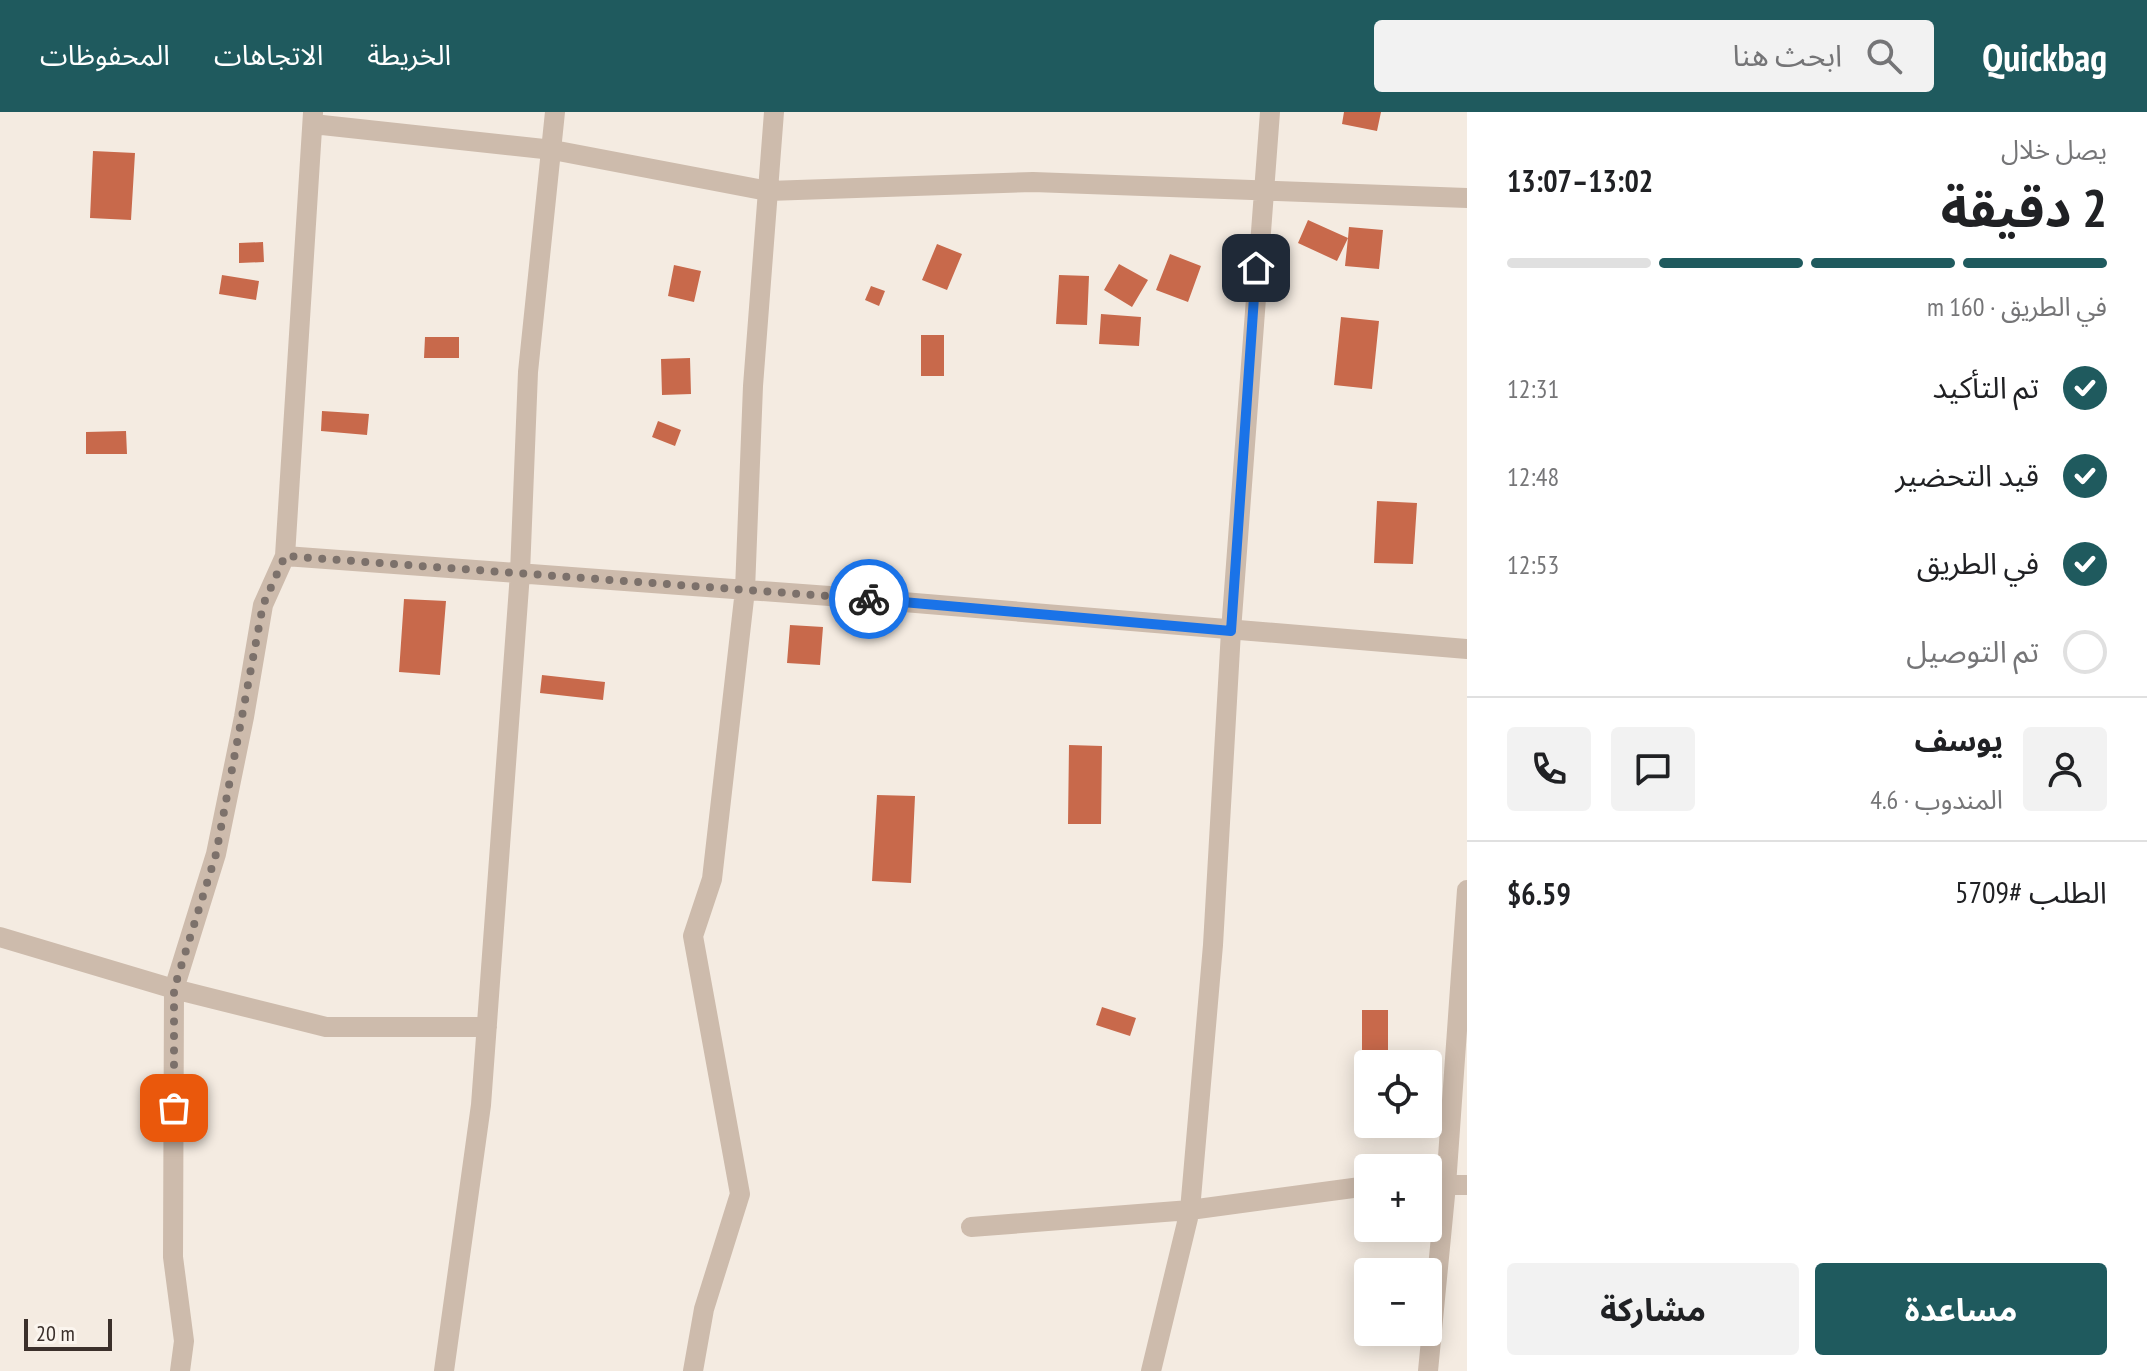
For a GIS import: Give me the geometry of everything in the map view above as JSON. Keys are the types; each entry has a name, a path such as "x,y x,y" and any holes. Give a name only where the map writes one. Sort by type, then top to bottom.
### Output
{"street":[{"path":"444,1371 481,1105 520,573 528,372 555,112"},
{"path":"693,1371 704,1309 740,1194 693,936 712,879 745,590 753,386 774,112"},
{"path":"1151,1371 1190,1210 1213,945 1231,631 1270,112"},
{"path":"180,1371 184,1341 173,1257 174,989 216,854 263,605 285,556 313,118 553,150 768,191 1033,182 1467,198"},
{"path":"285,556 1467,649"},
{"path":"1428,1371 1447,1185 1467,890"},
{"path":"0,937 174,989 326,1027 487,1027"},
{"path":"971,1227 1190,1210 1354,1188"}],"building":[{"path":"1344,112 1381,112 1377,131 1342,124"},
{"path":"93,151 135,153 131,220 90,218"},
{"path":"1308,220 1348,238 1337,261 1298,243"},
{"path":"1349,227 1383,230 1379,269 1345,266"},
{"path":"263,242 264,262 239,263 239,243"},
{"path":"937,244 962,254 947,290 922,280"},
{"path":"1170,254 1201,266 1188,302 1156,290"},
{"path":"1119,264 1148,280 1132,307 1104,290"},
{"path":"674,265 701,271 694,302 668,296"},
{"path":"222,275 259,281 256,300 219,294"},
{"path":"1059,275 1089,276 1087,325 1056,324"},
{"path":"871,286 885,291 879,306 865,300"},
{"path":"1101,314 1141,317 1139,346 1099,344"},
{"path":"1341,317 1379,321 1372,389 1334,385"},
{"path":"921,335 944,335 944,376 921,376"},
{"path":"425,337 459,337 459,358 424,358"},
{"path":"690,358 691,394 662,395 661,359"},
{"path":"322,411 369,414 367,435 321,431"},
{"path":"658,421 681,430 675,446 652,437"},
{"path":"126,431 127,454 86,454 86,432"},
{"path":"1377,501 1417,503 1413,564 1374,563"},
{"path":"404,599 446,601 440,675 399,672"},
{"path":"790,625 823,627 820,665 787,663"},
{"path":"542,675 605,682 603,700 540,693"},
{"path":"1069,745 1102,746 1101,824 1068,824"},
{"path":"877,795 915,796 911,883 872,881"},
{"path":"1102,1007 1136,1018 1130,1036 1096,1025"},
{"path":"1362,1010 1388,1010 1388,1050 1362,1050"}],"way so far":[{"path":"174,1108 174,989 216,854 263,605 285,556 869,599"}],"route":[{"path":"869,599 1231,631 1256,268"}]}
